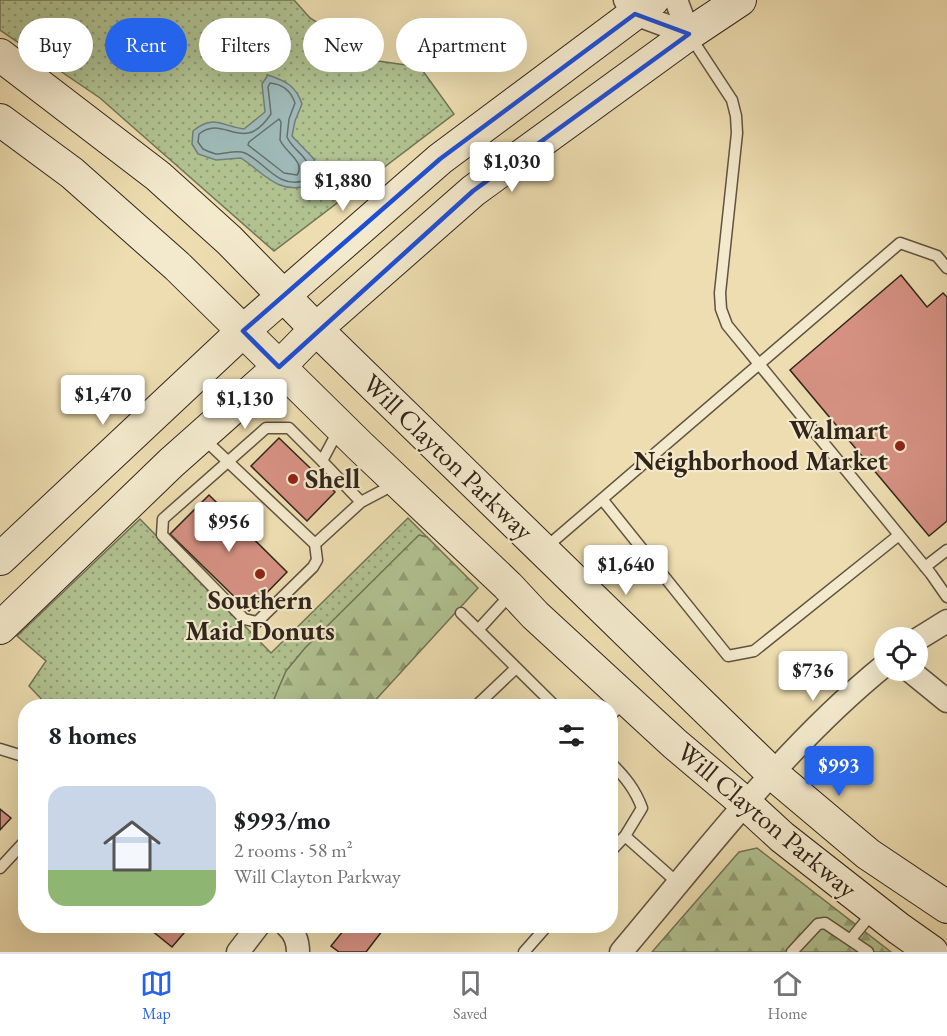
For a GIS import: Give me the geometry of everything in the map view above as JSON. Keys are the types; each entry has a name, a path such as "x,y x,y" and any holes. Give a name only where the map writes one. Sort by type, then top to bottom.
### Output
{"main road":[{"path":"0,628 128,503 279,367 316,329 473,190 689,34 740,0"},
{"path":"0,559 243,331 440,159 638,5"},
{"name":"Will Clayton Parkway","path":"0,55 158,176 285,296 316,329 773,774 868,854 947,907"},
{"name":"Will Clayton Parkway","path":"0,120 72,173 128,222 243,331 513,592 610,699"},
{"name":"Will Clayton Parkway","path":"618,708 675,744 782,837 932,952"}],"street":[{"path":"676,0 689,34"},
{"path":"638,5 689,34"},
{"path":"928,633 947,621"},
{"path":"621,952 773,774 837,705 874,674"},
{"path":"922,681 947,701"},
{"path":"238,952 253,933"},
{"path":"294,933 298,942 298,952"}],"lane":[{"path":"689,34 732,100 736,116 737,133 720,293 721,309 727,325 926,567 947,597"},
{"path":"543,550 900,243 937,256 947,268"},
{"path":"322,461 340,426"},
{"path":"201,436 228,462 315,544 317,560 313,567 257,622 244,619 162,535 163,519 228,462 266,428 289,428 361,502"},
{"path":"315,544 361,502 398,483"},
{"path":"602,499 728,656 754,651 899,535"},
{"path":"926,567 947,549"},
{"path":"478,630 513,592"},
{"path":"461,613 548,699"},
{"path":"483,699 516,668"},
{"path":"0,749 18,755"},
{"path":"618,773 636,792 642,808 618,843"},
{"path":"625,836 679,884"},
{"path":"0,868 18,849"},
{"path":"851,939 875,910"},
{"path":"792,952 818,924 825,923 868,952"},
{"path":"524,952 541,933"}],"highlighted area":[{"path":"635,14 689,34 473,191 279,367 243,331 440,159"}],"green space":[{"path":"0,0 294,0 310,18 303,18 303,72 384,72 384,62 396,64 396,72 424,72 454,114 274,251 100,98 62,72 93,72 93,18 18,18 18,42 0,30"},
{"path":"408,518 427,537 313,661 290,699 41,699 29,686 46,661 17,636 140,519 271,653"},
{"path":"419,535 427,537 478,588 376,699 274,699 286,671 305,648"},
{"path":"757,848 891,952 652,952 739,852"}],"water":[{"path":"268,75 289,85 297,93 302,104 292,136 314,159 314,173 308,186 297,188 280,185 241,158 216,160 198,154 192,144 193,131 206,123 218,122 244,129 265,112 262,84"}],"building":[{"name":"Walmart Neighborhood Market","path":"901,275 927,307 943,293 947,297 947,521 929,536 790,370"},
{"name":"Shell","path":"279,438 335,492 307,521 251,466"},
{"path":"209,495 287,572 249,611 170,534"},
{"path":"0,809 11,818 0,830"},
{"path":"155,933 184,933 172,947"},
{"path":"341,933 381,933 366,952 339,952 331,946"}],"place":[{"name":"Walmart Neighborhood Market","path":"900,446"},
{"name":"Shell","path":"293,479"},
{"name":"Southern Maid Donuts","path":"260,574"}]}
